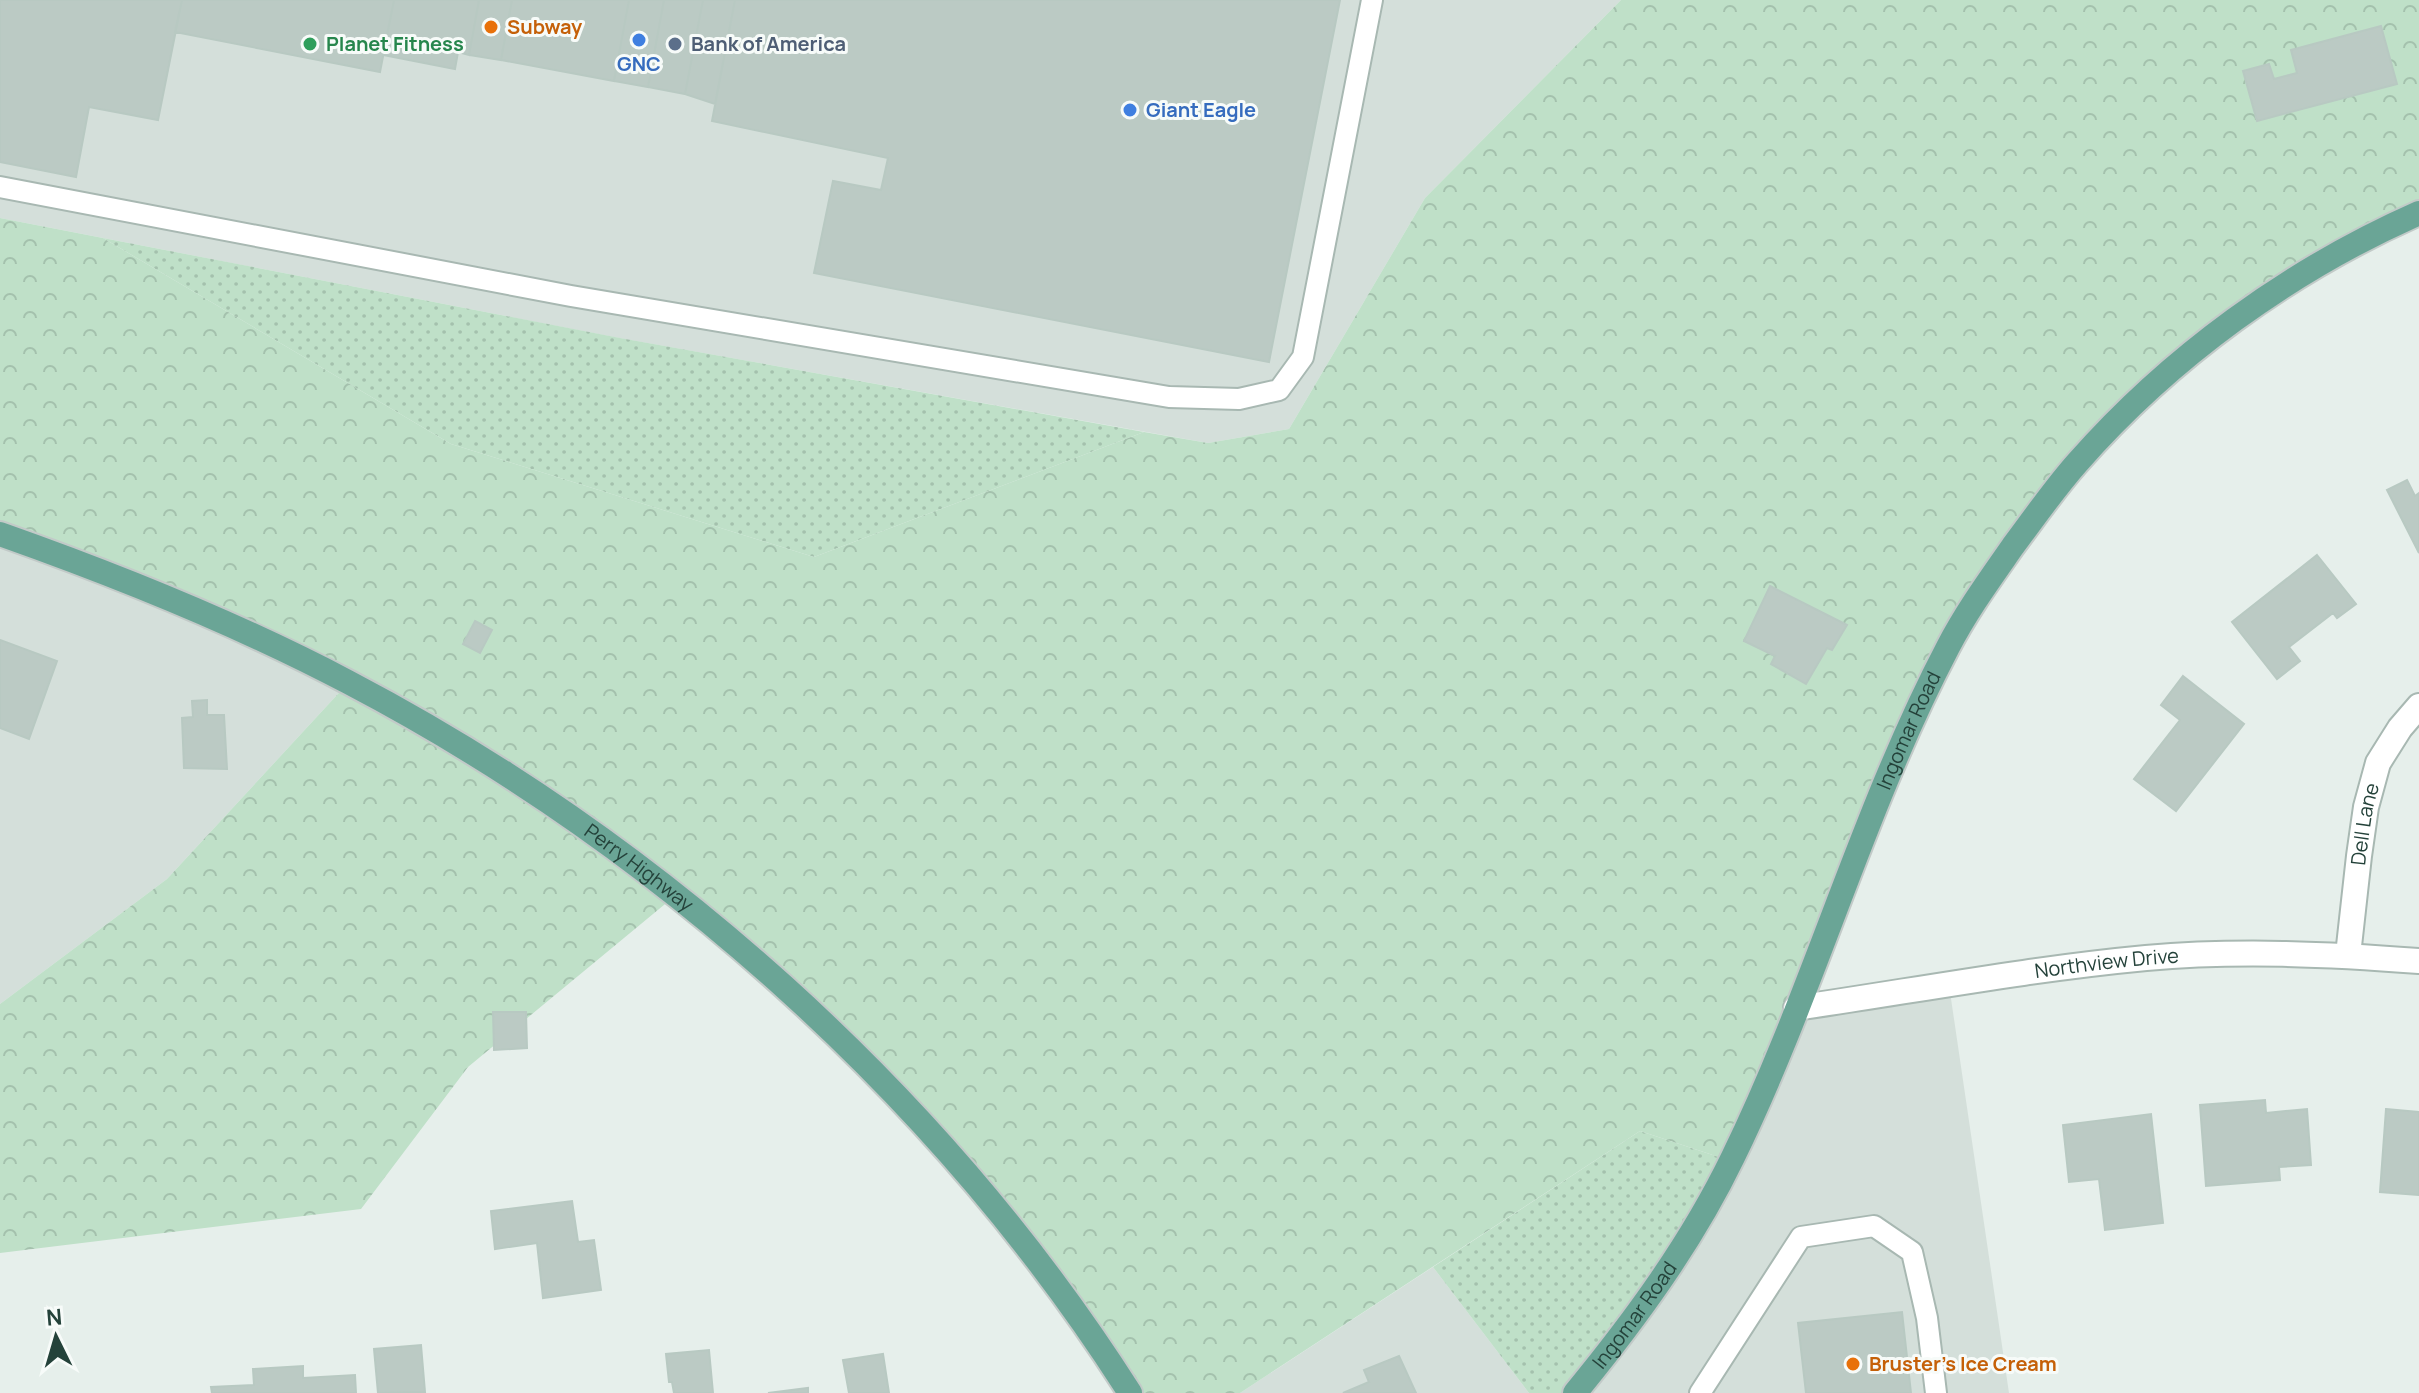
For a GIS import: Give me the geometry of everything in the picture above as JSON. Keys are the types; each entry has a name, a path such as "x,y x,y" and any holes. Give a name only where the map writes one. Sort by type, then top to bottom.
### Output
{"main road":[{"name":"Ingomar Road","path":"1575,1393 1642,1308 1691,1234 1737,1149 1765,1088 1883,786 1916,711 1950,643 1991,578 2077,463 2181,363 2236,318 2292,280 2419,213"},
{"name":"Perry Highway","path":"0,534 214,618 349,682 516,781 676,895 803,1005 934,1138 1024,1245 1130,1393"}],"street":[{"name":"Dell Lane","path":"2348,955 2366,807 2378,763 2400,728 2419,706"},
{"name":"Northview Drive","path":"1796,1008 2147,958 2277,953 2419,961"}],"lane":[{"path":"0,187 587,299 1169,397 1239,399 1279,390 1303,357 1372,0"},
{"path":"1700,1393 1801,1237 1874,1226 1912,1252 1927,1318 1936,1393"}],"shaded area":[{"path":"0,0 1621,0 1425,198 1289,429 1208,443 619,338 0,218"},
{"path":"0,534 349,682 167,879 0,1004"},
{"path":"1949,985 2009,1393 1575,1393 1796,1008"},
{"path":"1433,1267 1529,1393 1240,1393"}],"green space":[{"path":"1621,0 2419,0 2419,213 2353,246 2128,411 1950,643 1731,1161 1640,1131 1240,1393 1130,1393 975,1185 676,895 468,1067 361,1209 0,1253 0,1004 167,879 349,682 0,534 0,218 103,238 451,444 814,557 1144,432 1208,443 1289,429 1425,198"},
{"path":"103,238 620,338 1144,432 814,557 451,444"},
{"path":"1640,1131 1731,1161 1575,1393 1529,1393 1433,1267"}],"building":[{"path":"0,0 182,0 158,120 89,107 76,177 0,162"},
{"name":"Planet Fitness","path":"182,0 394,0 380,72 175,32"},
{"path":"394,0 479,0 469,55 458,52 455,69 383,55"},
{"name":"Subway","path":"479,0 512,0 501,60 469,55"},
{"path":"512,0 629,0 614,81 501,60"},
{"name":"GNC","path":"629,0 664,0 648,87 614,81"},
{"name":"Bank of America","path":"664,0 703,0 685,94 648,87"},
{"path":"703,0 735,0 715,104 685,94"},
{"path":"735,0 1340,0 1269,362 814,273 833,181 881,190 888,158 712,121"},
{"path":"2381,26 2397,84 2257,121 2243,71 2269,64 2274,79 2297,73 2291,50"},
{"path":"2407,480 2415,496 2419,493 2419,553 2387,490"},
{"path":"2317,555 2356,604 2337,618 2333,613 2289,647 2300,661 2277,679 2232,622"},
{"path":"1770,586 1847,625 1832,650 1827,648 1806,684 1771,664 1775,656 1744,641"},
{"path":"475,621 492,630 480,653 463,644"},
{"path":"0,640 57,661 29,739 0,728"},
{"path":"2183,676 2244,724 2176,811 2134,779 2180,720 2161,705"},
{"path":"207,700 207,715 224,715 227,769 184,768 182,718 193,717 192,701"},
{"path":"493,1012 526,1012 527,1048 494,1050"},
{"path":"2265,1100 2266,1113 2307,1109 2311,1165 2279,1167 2280,1180 2206,1186 2200,1105"},
{"path":"2386,1109 2419,1112 2419,1195 2380,1192"},
{"path":"2151,1114 2163,1223 2105,1230 2099,1179 2069,1182 2063,1125"},
{"path":"572,1201 578,1242 594,1240 601,1290 543,1298 537,1243 495,1249 491,1211"},
{"path":"1902,1312 1911,1393 1806,1393 1798,1323"},
{"path":"421,1345 425,1392 378,1393 374,1349"},
{"path":"709,1350 713,1393 674,1393 672,1382 669,1382 666,1354"},
{"path":"883,1354 889,1393 849,1393 843,1360"},
{"path":"1399,1356 1416,1393 1343,1393 1369,1382 1364,1370"},
{"path":"303,1366 303,1378 355,1375 356,1393 212,1393 211,1387 254,1385 253,1369"},
{"path":"808,1388 808,1393 768,1393"}],"place":[{"name":"Subway","path":"491,27"},
{"name":"GNC","path":"639,40"},
{"name":"Planet Fitness","path":"310,44"},
{"name":"Bank of America","path":"675,44"},
{"name":"Giant Eagle","path":"1130,110"},
{"name":"Bruster's Ice Cream","path":"1853,1364"}]}
